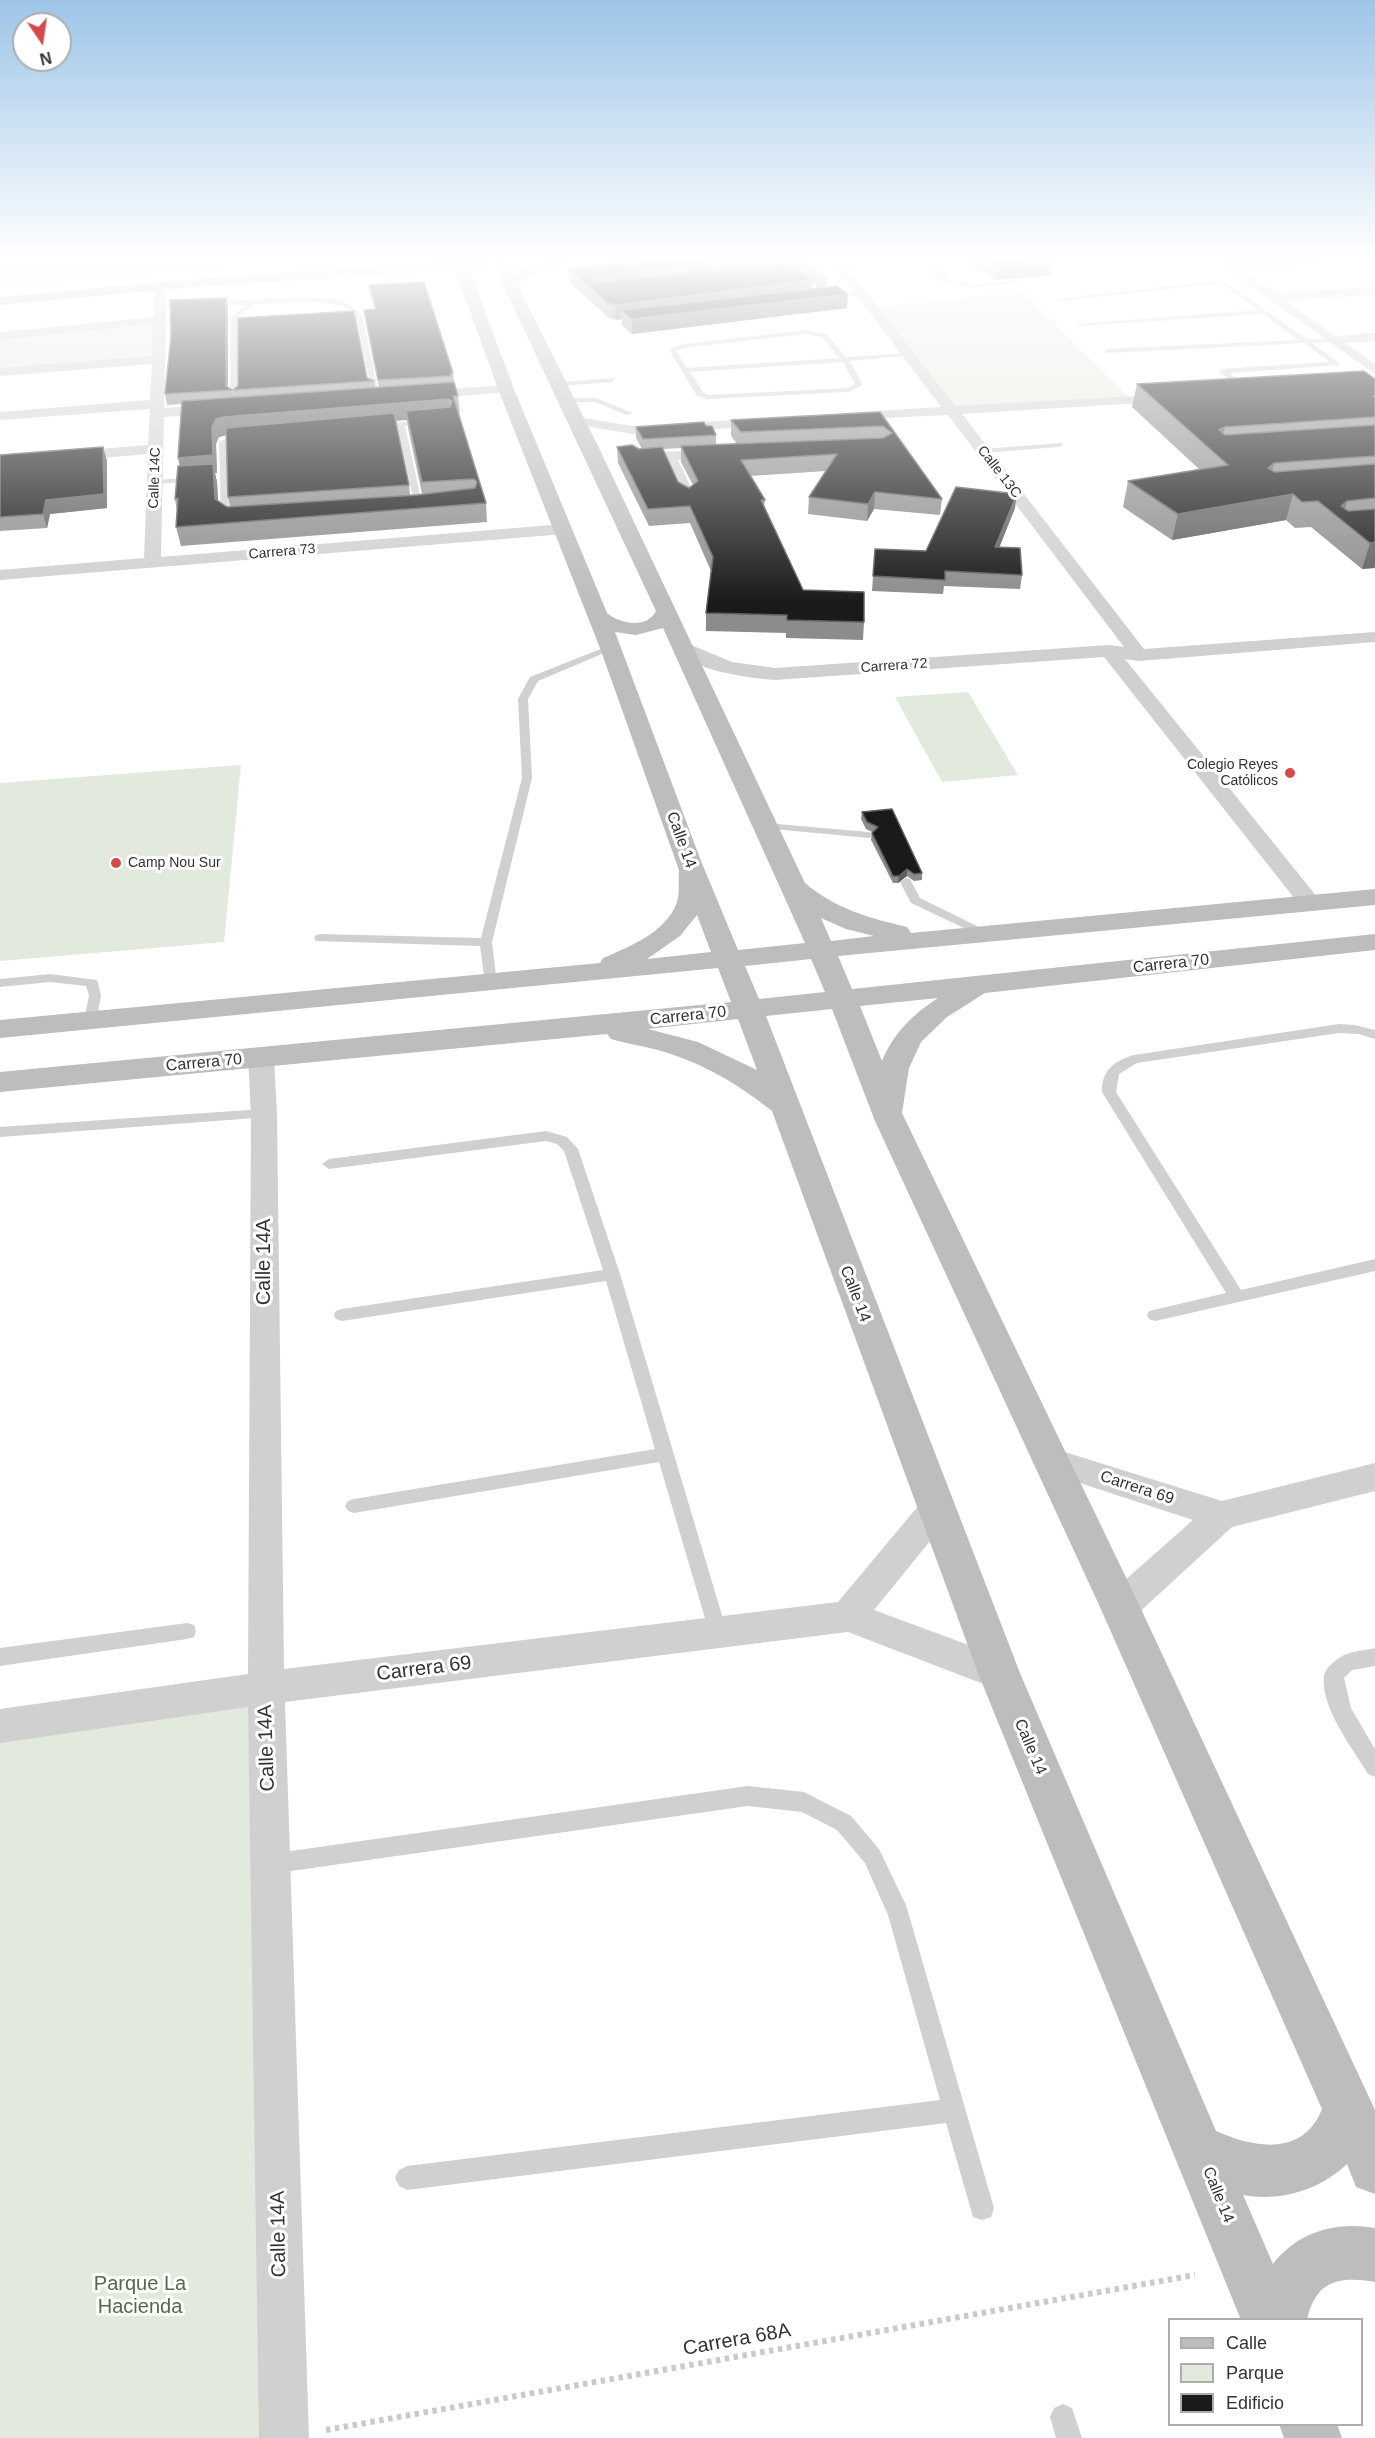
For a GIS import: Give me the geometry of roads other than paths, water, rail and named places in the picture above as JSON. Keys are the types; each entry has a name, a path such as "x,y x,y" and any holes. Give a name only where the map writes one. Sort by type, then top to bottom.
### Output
{"street":[{"name":"Calle 14C","path":"153,562 158,375"},
{"path":"372,393 398,396 492,375"},
{"name":"Calle 14","path":"515,375 564,529 611,648 688,861 729,959 999,1673 1269,2318"},
{"path":"554,375 577,421 601,443 666,611 822,950 890,1121 1120,1607 1375,2168"},
{"name":"Calle 13C","path":"924,375 1135,650"},
{"path":"834,418 1189,396"},
{"path":"0,416 157,409 237,402"},
{"path":"577,421 633,430 786,420"},
{"path":"639,458 732,453 715,425"},
{"path":"601,443 633,430"},
{"path":"0,462 156,449"},
{"path":"669,456 688,498"},
{"name":"Carrera 73","path":"0,575 564,529"},
{"path":"599,617 612,626 637,628 659,622 666,615 666,611"},
{"name":"Carrera 72","path":"1135,650 1375,626"},
{"name":"Carrera 72","path":"684,648 723,666 775,674 1108,651 1375,637"},
{"path":"1108,651 1310,903"},
{"path":"561,977 605,967 643,952 671,931 689,908 694,884 688,861"},
{"path":"794,887 824,909 867,927 907,934 978,933"},
{"path":"0,1029 491,984 978,933 1375,897"},
{"name":"Carrera 70","path":"0,1082 565,1029 1375,942"},
{"path":"890,1121 889,1093 893,1067 905,1042 922,1022 946,1003 975,988 1007,981"},
{"path":"565,1029 639,1036 688,1048 725,1063 784,1105"},
{"name":"Calle 14A","path":"261,1058 264,1114 266,1688 284,2438"},
{"name":"Carrera 69","path":"1052,1461 1222,1515"},
{"path":"1120,1607 1222,1515 1375,1477"},
{"path":"848,1616 936,1509"},
{"name":"Carrera 69","path":"0,1726 266,1688 848,1616 999,1673"},
{"path":"1199,2150 1231,2166 1263,2173 1292,2169 1318,2156 1337,2135 1348,2108"},
{"path":"1279,2318 1282,2300 1299,2272 1325,2254 1358,2250 1375,2255"}],"lane":[{"path":"236,375 237,402"},
{"path":"369,375 372,393"},
{"path":"690,375 700,394 722,398 849,390 860,385 854,375"},
{"path":"1228,375 1233,379"},
{"path":"559,384 612,380"},
{"path":"567,400 596,400 629,413"},
{"path":"366,427 436,421"},
{"path":"401,424 419,508"},
{"path":"240,520 225,517 222,477 223,441 250,436"},
{"path":"982,451 1059,445"},
{"path":"212,478 222,477"},
{"path":"155,482 202,479"},
{"path":"407,508 430,506"},
{"path":"491,984 486,942 527,778 523,699 534,679 611,648"},
{"path":"766,826 869,835"},
{"path":"906,882 915,900 978,933"},
{"path":"320,938 486,942"},
{"path":"0,983 50,978 92,983 95,995 91,1020"},
{"path":"1237,1297 1109,1092 1107,1081 1112,1072 1121,1064 1134,1059 1349,1027 1375,1035"},
{"path":"0,1132 264,1114"},
{"path":"329,1164 546,1136 562,1140 571,1149 612,1274 718,1632"},
{"path":"1155,1315 1375,1265"},
{"path":"342,1315 612,1274"},
{"path":"354,1506 666,1454"},
{"path":"0,1657 187,1631"},
{"path":"1375,1657 1347,1663 1334,1675 1334,1689 1337,1702 1375,1767"},
{"path":"270,1864 748,1796 804,1802 844,1824 872,1856 898,1913 982,2208"},
{"path":"408,2178 954,2110"}],"place":[{"name":"Colegio Reyes Católicos","path":"1290,773"},
{"name":"Camp Nou Sur","path":"116,863"}],"park label":[{"name":"Parque La Hacienda","path":"140,2296"}]}
